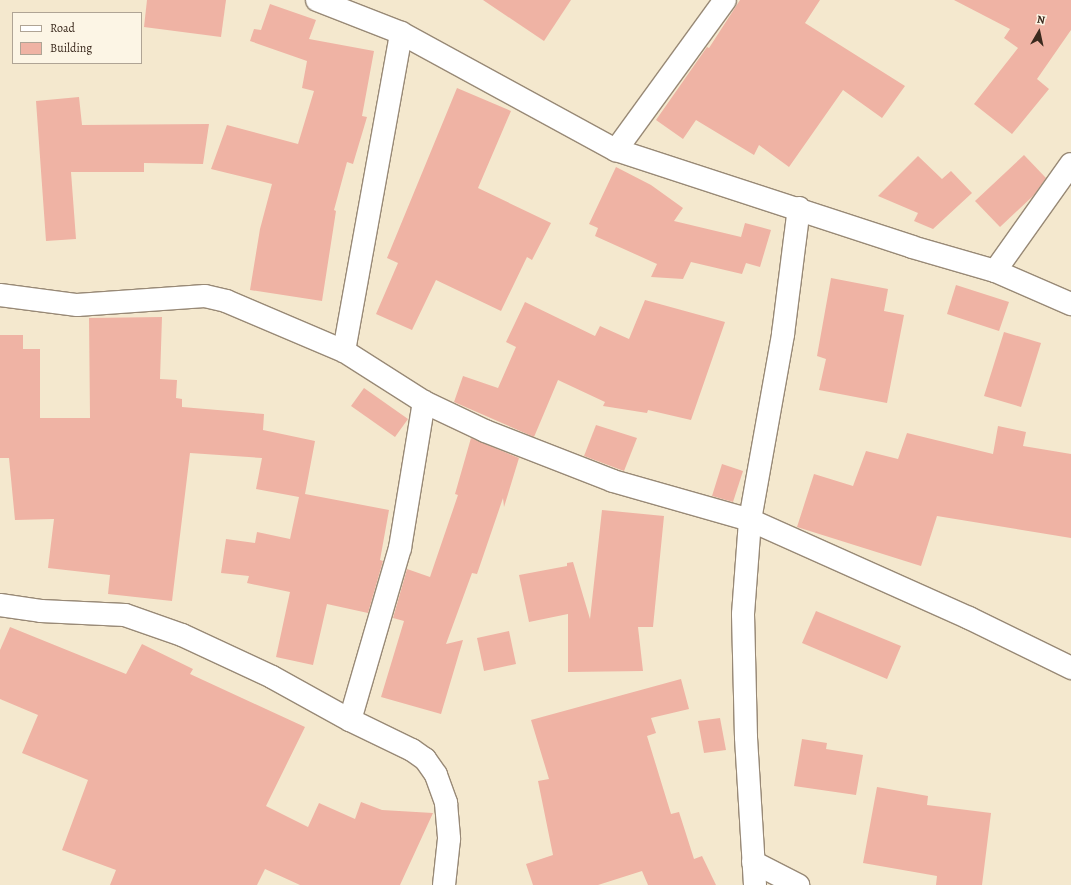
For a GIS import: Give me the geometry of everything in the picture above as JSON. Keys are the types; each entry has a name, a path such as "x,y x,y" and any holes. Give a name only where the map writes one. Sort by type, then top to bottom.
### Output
{"street":[{"path":"317,0 401,33 616,150 799,208 912,247 995,271 1071,304"},
{"path":"616,150 725,0"},
{"path":"344,351 401,33"},
{"path":"995,271 1071,164"},
{"path":"754,885 746,737 743,614 750,520 783,334 799,208"},
{"path":"0,295 77,305 205,296 226,301 344,351 424,402 485,431 606,478 750,520 969,618 1071,668"},
{"path":"350,720 400,548 424,402"},
{"path":"0,605 41,610 125,615 182,635 272,677 350,720 412,750 424,759 436,775 447,810 449,838 444,885"},
{"path":"753,862 798,885"}],"building":[{"path":"147,0 226,0 221,37 144,27"},
{"path":"483,0 571,0 544,41"},
{"path":"740,0 820,0 805,23 905,86 882,118 843,90 789,167 759,145 754,155 696,120 683,139 656,120 707,47 709,48"},
{"path":"954,0 1071,0 1071,30 1037,79 1049,89 1012,134 974,104 1018,48 1004,38 1010,29"},
{"path":"270,4 316,20 309,39 374,51 362,116 367,117 353,164 347,162 334,210 336,211 322,301 250,290 260,229 272,184 211,169 227,125 298,144 314,91 302,88 307,61 250,41 254,29 261,30"},
{"path":"457,88 511,111 478,188 551,223 532,260 527,257 501,311 436,280 412,330 376,314 398,263 387,258"},
{"path":"79,97 82,125 209,124 203,164 144,163 144,172 71,172 76,239 46,241 36,101"},
{"path":"1024,155 1046,178 1034,195 1000,227 975,201"},
{"path":"918,156 942,179 951,171 972,193 933,229 914,221 918,213 878,196"},
{"path":"616,167 651,185 683,208 674,221 741,237 745,223 771,230 760,267 746,263 742,274 691,262 683,279 651,277 657,264 595,236 598,228 589,224"},
{"path":"831,278 888,289 884,311 904,315 887,403 819,390 826,359 817,356"},
{"path":"956,285 1009,302 999,331 947,314"},
{"path":"645,300 725,322 691,420 648,410 647,413 603,406 605,402 558,380 534,437 454,402 463,376 498,388 516,347 506,342 525,302 595,336 600,326 629,339"},
{"path":"162,317 160,379 177,380 176,398 182,399 182,407 264,414 263,430 315,441 305,494 389,510 380,560 383,561 368,613 327,604 313,665 276,657 290,592 247,583 249,576 221,573 226,539 255,543 257,532 290,539 299,497 256,489 262,458 190,453 172,601 108,594 110,575 48,568 54,519 15,520 9,458 0,458 0,335 23,335 23,349 40,349 40,418 90,418 89,318"},
{"path":"1004,332 1041,343 1021,407 984,396"},
{"path":"364,388 408,419 395,437 351,406"},
{"path":"596,425 637,438 624,471 584,456"},
{"path":"998,426 1026,432 1023,446 1071,454 1071,538 937,516 921,566 797,527 814,474 853,486 866,451 898,459 907,433 993,454"},
{"path":"471,438 519,458 504,507 503,498 477,574 472,573 446,644 463,640 441,714 381,697 404,621 393,618 407,569 430,577 458,495 455,494"},
{"path":"722,464 743,471 733,502 712,496"},
{"path":"602,510 664,516 653,627 638,627 643,671 568,672 568,614 529,622 519,575 567,566 567,563 573,562 590,619"},
{"path":"816,611 901,646 887,679 802,643"},
{"path":"10,627 126,674 142,644 193,669 190,674 305,727 266,806 308,827 319,803 355,819 361,802 382,810 433,813 400,885 300,885 265,869 257,885 110,885 116,870 62,850 88,780 22,753 38,715 0,699 0,650"},
{"path":"509,631 516,664 484,671 477,638"},
{"path":"681,679 689,709 651,718 656,733 647,736 671,814 679,812 694,859 702,856 716,885 648,885 642,871 598,885 533,885 526,864 553,855 538,781 549,779 531,720"},
{"path":"720,718 726,750 704,753 698,721"},
{"path":"802,739 827,743 826,749 863,755 856,795 794,786"},
{"path":"877,787 928,796 927,805 991,813 982,885 936,885 937,876 863,863"}]}
